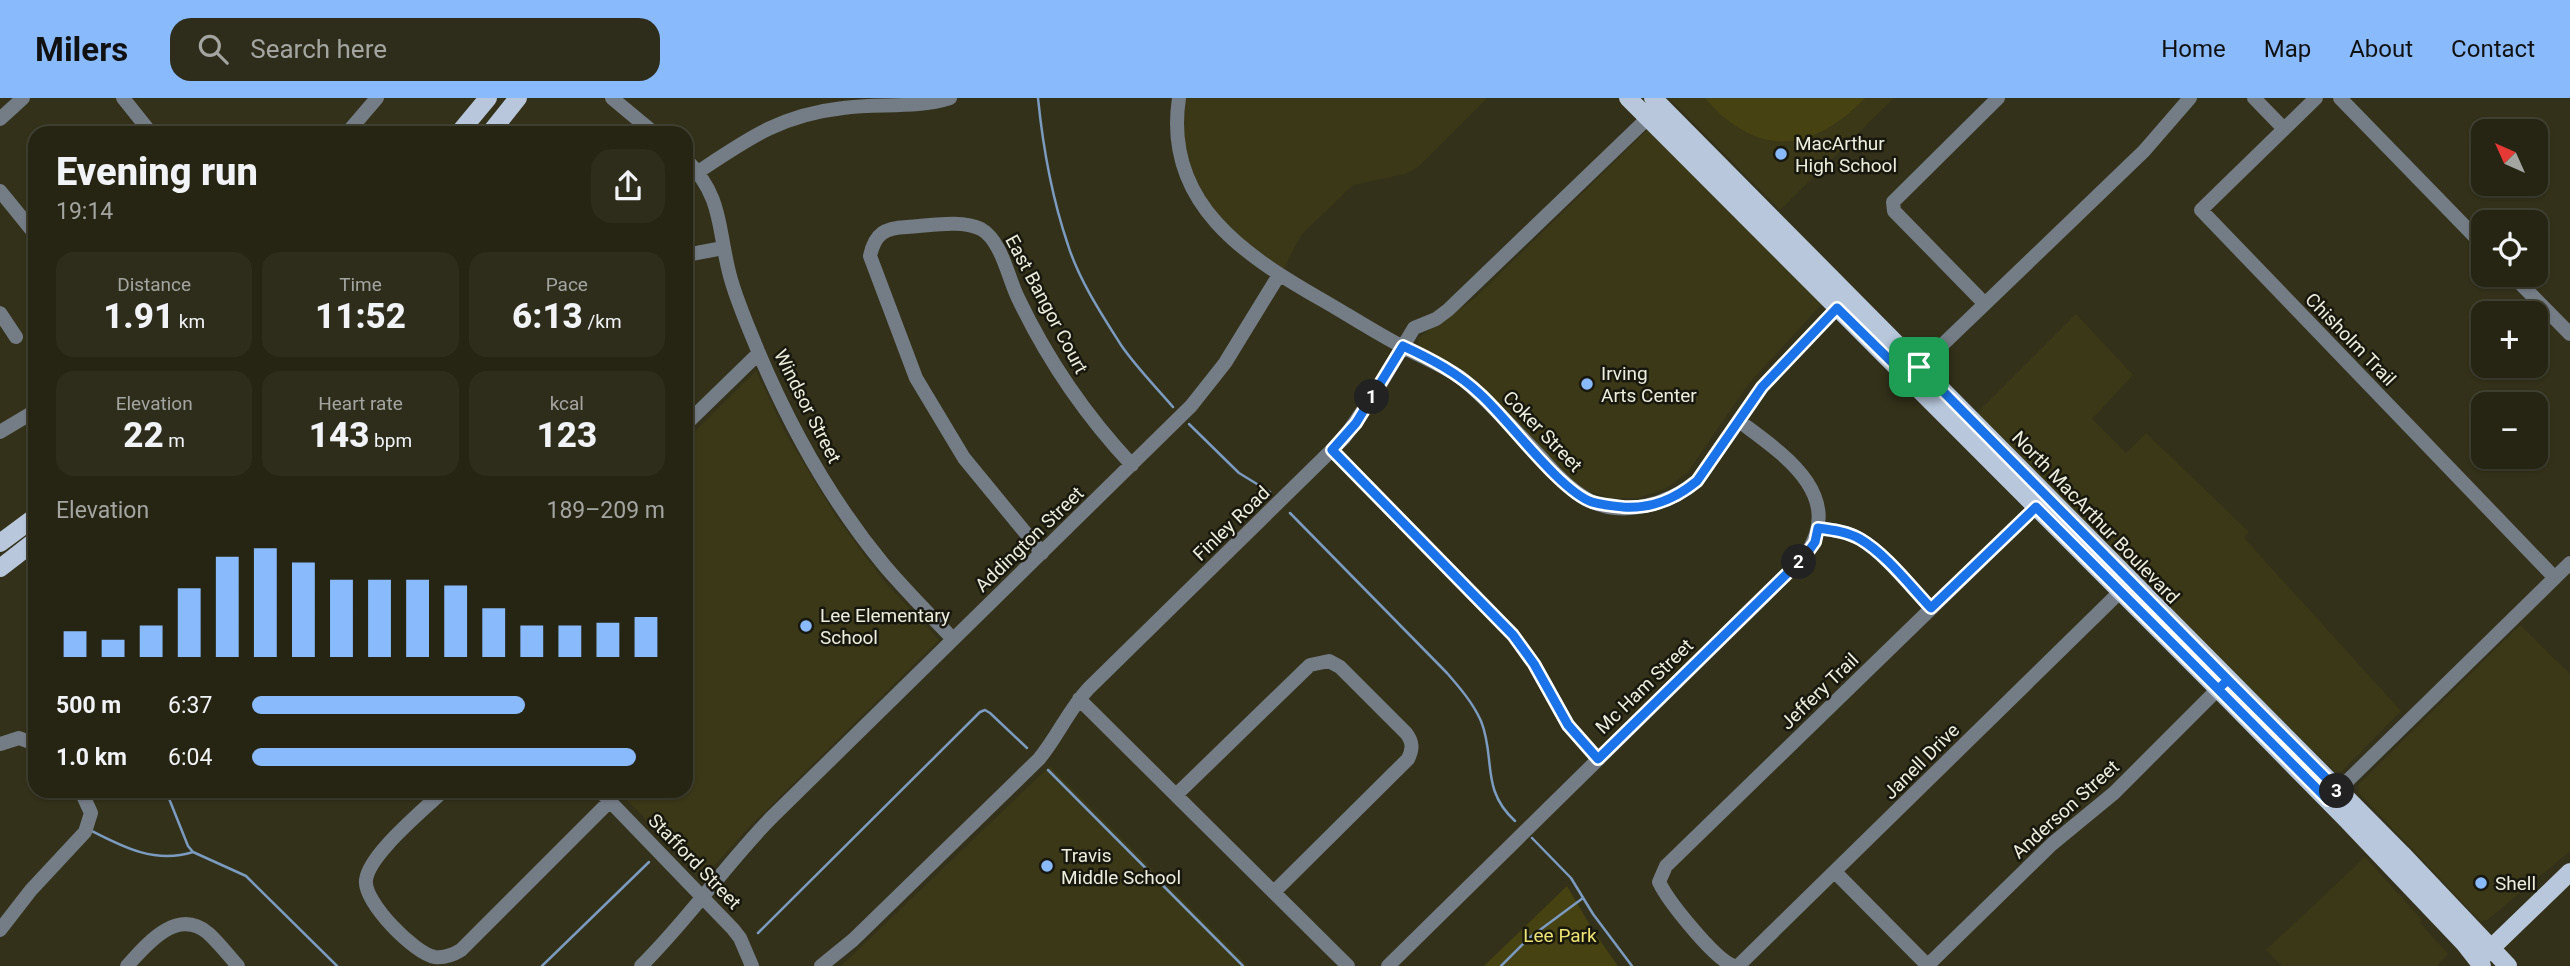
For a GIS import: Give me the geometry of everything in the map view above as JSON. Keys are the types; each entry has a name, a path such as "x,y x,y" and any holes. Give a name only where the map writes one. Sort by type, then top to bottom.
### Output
{"main road":[{"path":"465,126 488,98"},
{"path":"496,126 518,98"},
{"name":"North MacArthur Boulevard","path":"1628,98 1654,107 1913,373 2333,795 2402,854 2508,966"},
{"path":"0,543 28,522"},
{"path":"0,568 28,547"},
{"name":"North MacArthur Boulevard","path":"2333,795 2345,818 2464,943 2478,964"},
{"path":"2345,818 2395,854 2402,854"},
{"path":"2478,964 2491,948 2570,872"}],"street":[{"path":"0,119 23,98"},
{"path":"123,98 145,126"},
{"path":"353,126 376,98"},
{"path":"612,98 646,126"},
{"path":"698,172 761,132 796,116 846,107 918,104 950,98"},
{"name":"Coker Street","path":"1179,98 1179,142 1185,171 1205,212 1244,251 1279,275 1460,377 1480,394 1567,485 1589,501 1608,506 1636,508 1660,503 1684,492 1697,481 1782,364 1843,302"},
{"path":"1985,304 1894,211 1893,202 1998,98"},
{"path":"1913,373 2144,151 2190,98"},
{"path":"2254,98 2284,129 2316,98"},
{"path":"2340,98 2471,233"},
{"name":"Finley Road","path":"821,966 853,940 1039,759 1079,699 1332,450 1356,423 1414,328 1436,319 1448,310 1654,107"},
{"name":"Chisholm Trail","path":"2284,129 2201,211 2554,578"},
{"name":"Windsor Street","path":"693,167 709,188 715,204 735,294 759,352 804,445 848,517 885,566 953,639"},
{"path":"0,191 28,225"},
{"name":"East Bangor Court","path":"1042,553 964,458 916,377 870,256 877,237 890,228 965,224 981,229 992,238 1018,298 1069,387 1102,433 1132,464"},
{"path":"693,254 723,248"},
{"name":"Addington Street","path":"641,966 678,928 727,866 771,818 1205,391 1279,275"},
{"path":"2524,287 2570,334"},
{"path":"0,313 16,337"},
{"path":"693,417 759,352"},
{"path":"0,432 28,415"},
{"path":"1739,421 1777,450 1814,490 1820,510 1818,528 1836,530 1861,539 1931,608"},
{"path":"1332,450 1513,635 1534,664 1568,725 1598,759"},
{"name":"Jeffery Trail","path":"1687,923 1659,882 1666,866 2041,501"},
{"name":"Mc Ham Street","path":"1388,966 1805,556 1815,542 1818,528"},
{"path":"2333,795 2570,563"},
{"name":"Janell Drive","path":"1687,923 1729,964 1736,966 2125,586"},
{"path":"1177,796 1310,665 1329,660 1353,680 1412,740 1412,751 1408,759 1274,892"},
{"name":"Anderson Street","path":"1927,966 2052,844 2114,793 2223,684"},
{"path":"1079,699 1348,966"},
{"path":"0,744 19,738 28,741"},
{"path":"0,930 31,890 85,832 92,813 84,798"},
{"path":"436,798 377,855 365,881 375,908 412,944 427,955 435,957 455,954 603,798"},
{"name":"Stafford Street","path":"607,798 733,929 740,938 752,966"},
{"path":"1835,872 1927,966"},
{"path":"127,966 157,935 181,924 196,925 208,933 238,966"}],"shaded area":[{"path":"1185,98 1487,98 1418,167 1405,174 1353,185 1301,235 1283,270 1220,223 1196,185 1184,142"},
{"name":"MacArthur High School","path":"1669,98 1894,98 1780,210"},
{"name":"Irving Arts Center","path":"1648,129 1822,304 1750,382 1687,473 1665,489 1638,498 1610,498 1584,490 1562,473 1436,356 1419,347 1418,338 1475,298"},
{"path":"2076,314 2133,375 2092,419 2126,453 2146,433 2249,532 2244,538 2401,711 2342,771 2335,772 2284,722 1977,413"},
{"name":"Lee Elementary School","path":"756,371 786,434 837,518 884,581 939,640 752,824 703,878 625,798 693,798 693,433"},
{"path":"2520,625 2570,674 2570,851 2487,920 2480,921 2358,792 2359,784"},
{"name":"Travis Middle School","path":"1050,766 1248,966 841,966"},
{"path":"2365,857 2422,920 2420,923 2448,954 2437,966 2282,966 2266,950"}],"green space":[{"path":"1705,98 1865,98 1834,124 1818,133 1802,139 1784,141 1748,133 1726,119"},
{"name":"Lee Park","path":"1567,886 1618,966 1484,966"}],"waterway":[{"path":"1038,98 1053,191 1062,227 1078,271 1121,345 1173,407"},
{"path":"1189,424 1239,473 1270,492"},
{"path":"1290,513 1447,673 1466,696 1481,721 1497,797 1515,821"},
{"path":"758,933 980,712 985,710 990,713 1027,748"},
{"path":"1048,770 1243,966"},
{"path":"169,798 188,846 193,852 246,876 337,966"},
{"path":"90,830 127,848 152,855 193,852"},
{"path":"1532,838 1571,878 1593,914 1632,966"},
{"path":"542,966 649,862"},
{"path":"1501,966 1529,938 1583,898"}],"place":[{"name":"MacArthur High School","path":"1781,154"},
{"name":"Irving Arts Center","path":"1587,384"},
{"name":"Lee Elementary School","path":"806,626"},
{"name":"Travis Middle School","path":"1047,866"},
{"name":"Shell","path":"2481,883"}],"route":[{"path":"1919,367 1908,378 1837,308 1762,387 1697,481 1684,492 1660,503 1636,508 1608,506 1589,501 1567,485 1480,394 1460,377 1403,346 1356,423 1332,450 1513,635 1534,664 1568,725 1598,759 1805,556 1815,542 1818,528 1836,530 1861,539 1931,608 2036,507 2218,689 2228,680 2288,739 2338,790 2328,800 2218,689 2228,680 1919,367"}]}
